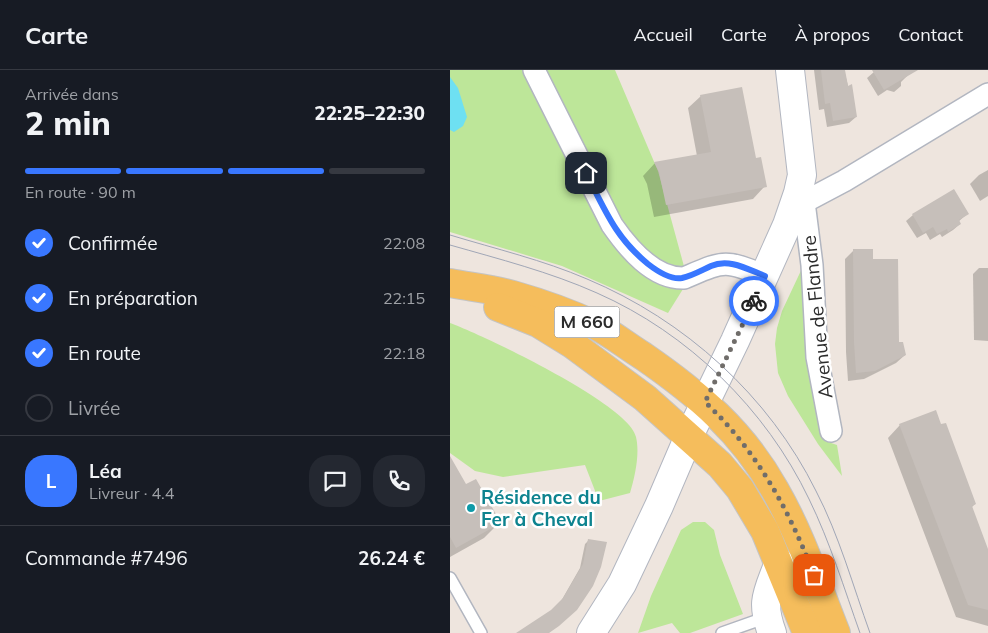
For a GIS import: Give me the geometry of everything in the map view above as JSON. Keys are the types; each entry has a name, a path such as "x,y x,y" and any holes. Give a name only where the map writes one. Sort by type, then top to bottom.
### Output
{"main road":[{"name":"M 660","path":"450,283 511,294 561,311 594,325 665,371 705,402 722,418 762,468 787,512 836,633"},
{"name":"M 660","path":"450,288 538,323 560,336 636,391 720,465 740,489 758,516 779,562 807,633"},
{"path":"779,562 804,551"}],"street":[{"path":"534,70 612,225 624,242 635,253 655,269 678,278 684,278 723,263 738,265 765,276"},
{"path":"592,633 622,584 663,498 689,436 799,205 802,175 790,70"},
{"path":"799,205 844,181 988,94"},
{"name":"Avenue de Flandre","path":"799,205 812,265 817,357 831,431"},
{"path":"770,625 766,601 779,562"}],"lane":[{"path":"450,578 481,633"},
{"path":"722,633 770,625"}],"green space":[{"path":"450,70 615,70 658,171 688,281 668,313 562,266 450,232"},
{"path":"805,262 812,372 825,441 837,445 842,476 818,444 788,396 778,373 775,344 777,328 782,311"},
{"path":"450,323 492,341 553,372 609,407 628,423 636,437 637,443 637,458 630,493 599,501 585,465 503,477 475,471 450,453"},
{"path":"693,522 705,522 714,530 720,555 743,614 690,633 680,633 672,623 638,633 651,596 681,530"}],"water":[{"path":"450,77 458,88 467,117 463,126 454,132 450,130"}],"building":[{"path":"821,70 845,70 848,86 852,84 857,117 833,121 830,103 825,104"},
{"path":"872,70 918,70 884,90"},
{"path":"742,87 756,158 761,157 767,187 666,205 659,172 654,162 711,152 700,95"},
{"path":"954,189 969,214 959,220 961,224 948,232 947,229 937,234 933,227 923,233 912,214"},
{"path":"853,249 873,249 873,259 898,259 899,342 903,342 906,355 875,371 856,373 854,342"},
{"path":"936,410 941,424 946,423 976,504 972,506 988,549 988,610 968,605 899,424"},
{"name":"Résidence du Fer à Cheval","path":"450,456 466,484 476,479 501,523 456,548 450,537"},
{"path":"588,539 607,542 601,567 593,586 577,610 549,633 516,633 551,610 563,598 583,564"}],"tram line":[{"path":"450,235 554,266 623,296 658,316 721,365 749,393 797,456 832,525 870,633"},
{"path":"450,245 543,272 597,293 662,329 693,352 721,377 771,434 809,499 824,532 860,633"}],"way so far":[{"path":"754,301 705,402 722,418 762,468 791,520 814,575"}],"place":[{"name":"Résidence du Fer à Cheval","path":"471,508"}],"route":[{"path":"586,173 620,237 628,247 655,269 662,274 684,278 717,264 738,265 765,276 754,301"}]}
